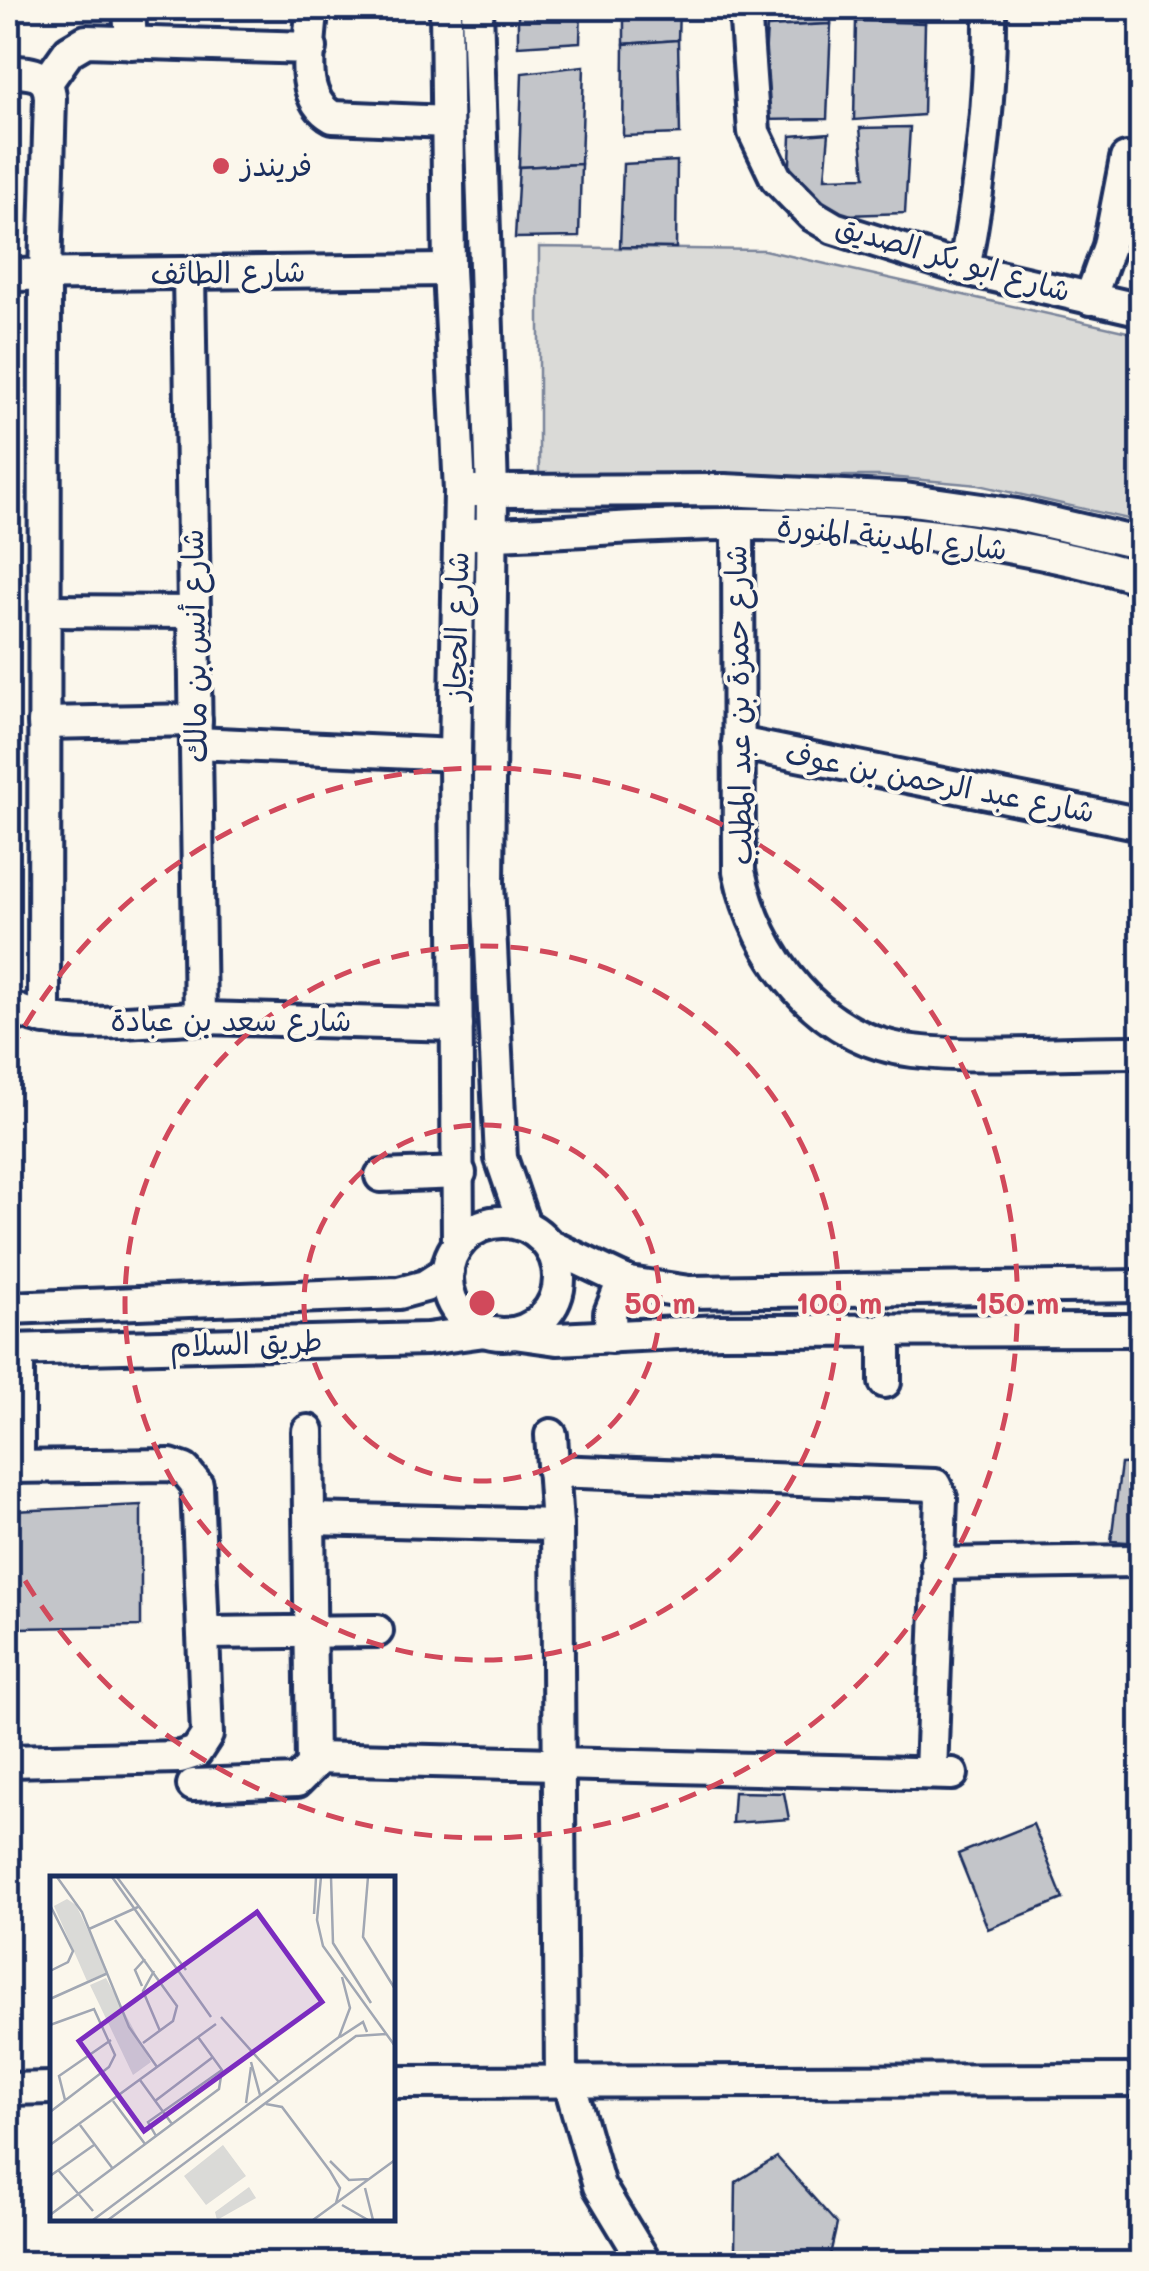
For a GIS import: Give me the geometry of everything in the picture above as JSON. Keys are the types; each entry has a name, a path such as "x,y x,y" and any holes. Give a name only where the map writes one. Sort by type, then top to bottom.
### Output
{"street":[{"path":"129,8 130,43"},
{"path":"312,8 310,87 322,111 347,118 447,122"},
{"name":"شارع الحجاز","path":"446,8 449,270 460,490 456,755 460,1172 453,1258"},
{"name":"شارع الحجاز","path":"477,8 492,492 488,883 499,1134 508,1186 524,1225"},
{"name":"شارع ابو بكر الصديق","path":"746,8 754,132 763,156 792,198 834,228 964,269 1142,310"},
{"path":"964,269 986,143 990,8"},
{"path":"44,1019 48,82 69,51 86,42 311,48"},
{"path":"8,72 30,72 48,82"},
{"path":"1090,299 1109,246 1126,159"},
{"name":"شارع الطائف","path":"8,275 449,270"},
{"name":"شارع أنس بن مالك","path":"189,274 200,1018"},
{"name":"شارع المدينة المنورة","path":"460,490 724,490 905,499 1017,516 1142,544"},
{"name":"شارع المدينة المنورة","path":"459,534 738,524 820,526 967,542 1142,578"},
{"name":"شارع حمزة بن عبد المطلب","path":"738,524 739,872 746,904 775,964 821,1012 849,1029 912,1051 1142,1052"},
{"path":"45,611 194,612"},
{"path":"44,723 456,755"},
{"name":"شارع عبد الرحمن بن عوف","path":"738,743 1142,824"},
{"name":"شارع سعد بن عبادة","path":"8,1006 44,1019 457,1024"},
{"path":"381,1176 460,1172"},
{"path":"549,1245 559,1274 558,1290 542,1318 500,1332 460,1314 448,1286 453,1258 482,1226 496,1222 524,1225 549,1245 622,1280 689,1292 1142,1286"},
{"name":"طريق السلام","path":"8,1308 399,1293 425,1286 453,1258"},
{"path":"611,1337 612,1302 622,1280"},
{"path":"885,1328 885,1382"},
{"name":"طريق السلام","path":"13,1350 427,1339 500,1332 557,1340 885,1328 1142,1330"},
{"path":"8,1760 180,1757 196,1752 207,1735 197,1484 185,1470 170,1464 13,1467 13,1350"},
{"path":"193,1785 297,1782 307,1774 312,1758 308,1431"},
{"path":"551,1434 557,1525 556,1761 564,2078 600,2186 646,2264"},
{"path":"312,1758 435,1763 556,1761 942,1774 937,1564 940,1493 931,1482 553,1472"},
{"path":"311,1519 557,1525"},
{"path":"937,1564 1134,1561"},
{"path":"202,1633 377,1631"},
{"path":"395,2082 564,2078 1142,2080"},
{"path":"8,2089 50,2088"}],"shaded area":[{"path":"539,247 764,250 1141,335 1141,522 979,485 878,476 539,477"}],"building":[{"path":"518,8 581,8 580,42 518,46"},
{"path":"624,8 679,8 678,40 624,44"},
{"path":"766,8 831,8 831,24 767,27"},
{"path":"856,8 925,8 925,23 856,21"},
{"path":"856,21 925,23 923,115 854,120"},
{"path":"831,24 827,119 761,120 767,27"},
{"path":"678,40 680,134 623,136 624,44"},
{"path":"584,66 581,164 519,167 522,73"},
{"path":"910,127 905,213 788,217 791,136 829,133 825,178 865,177 860,128"},
{"path":"677,161 676,248 620,247 623,164"},
{"path":"581,164 579,237 515,238 519,167"},
{"path":"1142,1463 1142,1543 1111,1541 1121,1464"},
{"path":"141,1505 141,1626 18,1628 17,1712 8,1712 8,1534 14,1534 14,1511"},
{"path":"734,1792 784,1793 789,1819 732,1823"},
{"path":"1033,1824 1063,1899 988,1929 958,1854"},
{"path":"777,2157 837,2224 828,2264 781,2264 735,2249 736,2182"}],"place":[{"name":"فريندز","path":"221,166"}]}
